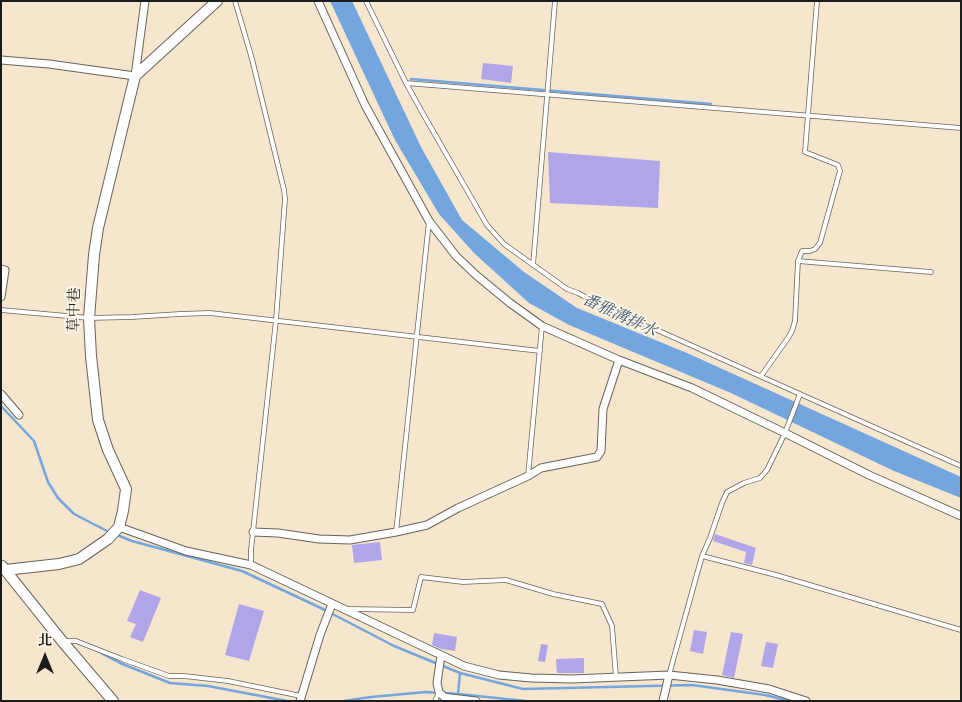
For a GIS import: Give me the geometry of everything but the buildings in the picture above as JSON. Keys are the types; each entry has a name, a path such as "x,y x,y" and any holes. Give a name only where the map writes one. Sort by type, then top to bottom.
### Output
{"street":[{"path":"135,76 145,1"},
{"path":"135,76 217,1"},
{"path":"318,1 365,105 428,221 456,256 510,303 542,326 619,360 692,388 868,475 961,516"},
{"path":"1,60 48,64 135,76"},
{"name":"草中巷","path":"117,529 123,511 126,489 108,450 98,420 89,318 98,228 135,76"},
{"path":"1,269 5,270 1,297"},
{"path":"253,532 278,533 319,539 350,540 396,532 427,525 541,468 597,457 602,451 603,409 619,360"},
{"path":"1,394 19,415"},
{"path":"3,568 59,564 79,559 108,539 117,529 186,551 251,565 330,609 344,609 464,666 499,675 564,679 670,675 769,689 806,701"},
{"path":"3,568 112,701"},
{"path":"301,698 330,609"},
{"path":"441,655 438,683 440,692 444,696 451,698 476,701"},
{"path":"663,701 670,675"}],"lane":[{"path":"235,1 252,59 285,199 276,320 251,550 251,565"},
{"path":"366,1 406,83 487,225 504,244 567,289 961,466"},
{"path":"533,266 555,1"},
{"path":"761,376 792,331 795,321 798,262 802,251 810,252 815,250 820,242 840,171 838,165 805,152 817,1"},
{"path":"406,83 961,128"},
{"path":"396,532 428,221"},
{"path":"798,262 931,272"},
{"path":"1,310 89,318 210,313 540,351"},
{"path":"528,476 542,326"},
{"path":"670,675 702,556 727,492 744,483 760,478 767,470 785,433 800,394"},
{"path":"702,556 776,574 961,630"},
{"path":"344,609 413,610 421,577 463,582 506,580 553,594 602,604 612,626 616,677"},
{"path":"62,641 76,641 169,676 228,681 301,698"},
{"path":"435,701 440,692"}],"water":[{"path":"330,1 352,1 421,147 462,220 524,272 577,308 687,353 961,477 961,498 894,471 731,393 569,325 529,303 474,253 439,214 395,140"}],"waterway":[{"path":"411,79 711,104"},
{"path":"1,406 34,441 48,482 58,498 74,514 109,532"},
{"path":"117,535 132,541 242,571 323,609 394,646 460,673 523,689 692,685 765,695 789,701"},
{"path":"101,653 120,663 170,683 208,686 287,701"},
{"path":"460,673 458,694 526,701"},
{"path":"344,701 426,692 439,693"},
{"path":"444,693 458,694"}],"water label":[{"name":"番雅溝排水","path":"619,317"}]}
